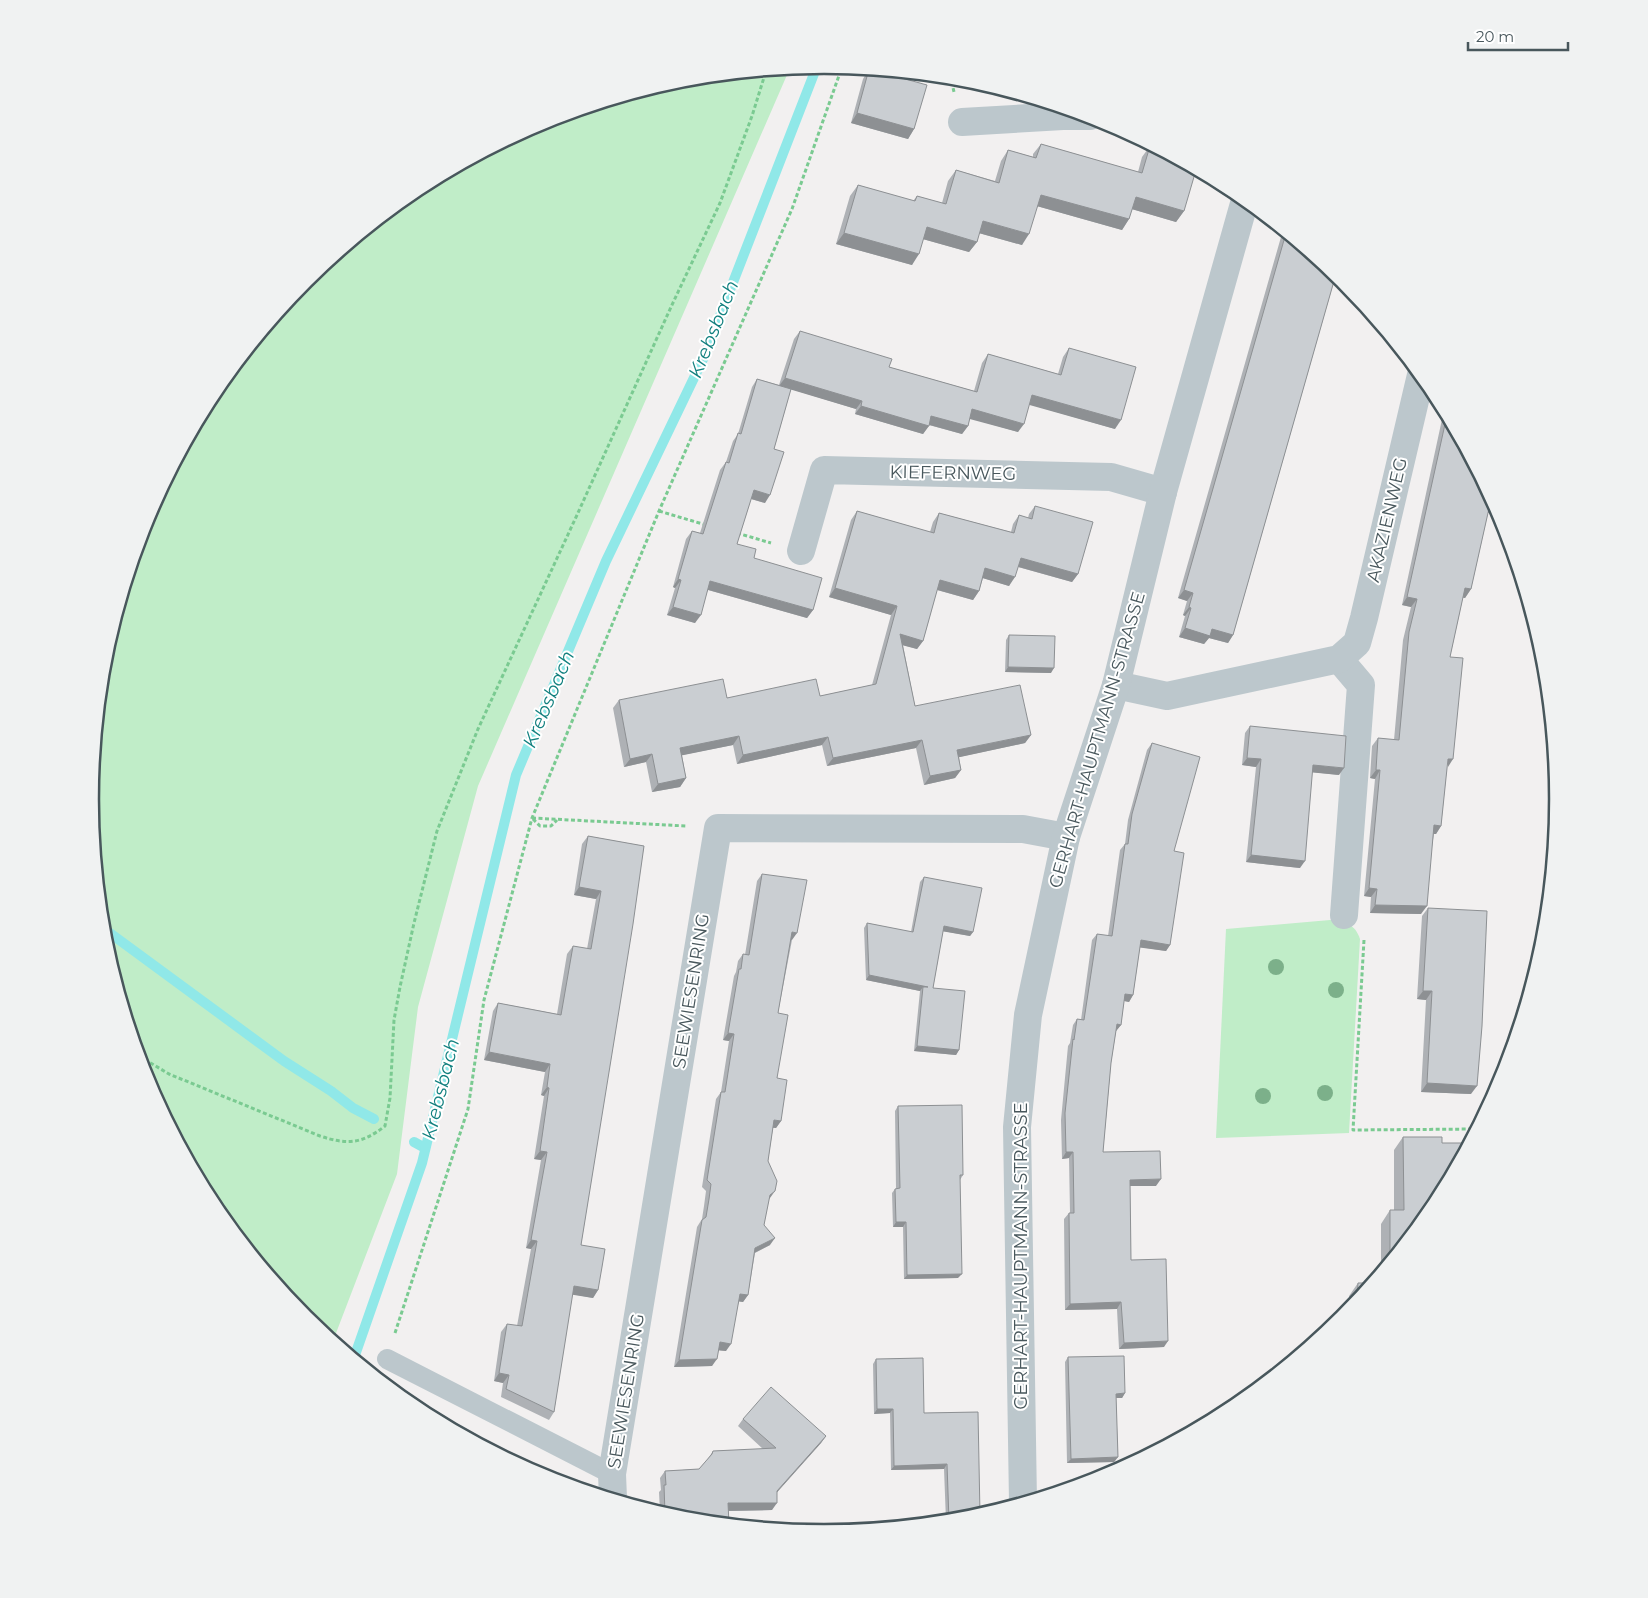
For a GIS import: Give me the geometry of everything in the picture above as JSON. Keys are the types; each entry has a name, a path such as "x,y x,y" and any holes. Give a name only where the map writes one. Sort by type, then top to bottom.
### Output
{"street":[{"path":"962,122 1058,112"},
{"name":"GERHART-HAUPTMANN-STRASSE","path":"1023,1497 1017,1127 1028,1015 1066,837 1116,685 1163,492 1243,207"},
{"name":"AKAZIENWEG","path":"1116,685 1167,696 1339,658 1357,643 1419,385"},
{"name":"KIEFERNWEG","path":"801,551 824,470 1111,477 1163,492"},
{"path":"1339,658 1361,685 1344,915"},
{"path":"718,828 1023,829 1066,837"},
{"name":"SEEWIESENRING","path":"613,1486 718,828"}],"lane":[{"path":"387,1360 613,1486"}],"path":[{"path":"387,1360 468,1110 484,1000 532,818 659,512 792,209 839,74"},
{"path":"148,1061 169,1074 337,1142 354,1142 374,1135 385,1126 390,1098 394,1020 437,831 478,729 720,203 764,76"},
{"path":"659,512 706,525"},
{"path":"735,532 801,551"},
{"path":"532,818 718,828"},
{"path":"532,818 540,826 551,826 557,819"},
{"path":"1344,915 1343,918 1365,922 1354,1130 1469,1130"}],"green space":[{"path":"787,75 478,786 418,1007 397,1174 336,1334 311,1312 279,1277 249,1241 221,1202 196,1162 154,1077 123,987 105,894 100,846 100,752 105,704 123,611 137,566 154,521 174,478 196,436 221,396 249,357 311,286 382,224 421,196 461,171 546,129 591,112 636,98 683,88 729,80"},
{"path":"1330,920 1349,924 1360,939 1349,1133 1216,1138 1226,929"}],"building":[{"path":"867,75 903,78 927,85 914,129 857,113"},
{"path":"1041,144 1142,173 1149,151 1194,176 1184,211 1136,197 1129,219 1041,195 1029,234 983,221 977,242 927,227 919,254 844,233 858,185 915,201 917,196 946,204 956,170 999,183 1008,150 1036,158"},
{"path":"1284,239 1333,283 1233,635 1212,629 1210,636 1185,628 1193,593 1184,590"},
{"path":"800,331 892,359 889,367 977,392 988,354 1061,375 1069,348 1136,367 1121,420 1032,395 1024,424 972,409 968,426 931,416 929,426 861,406 862,401 785,378"},
{"path":"757,379 791,389 774,449 784,452 770,495 754,490 737,544 756,549 754,558 822,578 813,610 710,581 701,615 673,607 681,580 678,579 692,531 703,534 726,462 729,463 738,433 741,434"},
{"path":"1445,425 1489,510 1471,589 1465,588 1450,657 1463,658 1453,759 1448,759 1441,826 1434,825 1427,906 1375,905 1377,889 1369,888 1380,770 1376,770 1378,738 1399,740 1409,632 1417,599 1407,597"},
{"path":"1035,506 1093,522 1078,574 1021,558 1015,577 985,568 979,591 940,580 923,641 900,634 915,706 1020,685 1031,735 957,750 961,770 930,776 922,740 833,758 828,737 743,755 739,736 680,748 686,778 658,784 652,754 630,759 619,700 723,679 727,698 816,679 820,696 876,684 897,606 835,588 857,511 934,533 939,513 1014,533 1019,515 1032,519"},
{"path":"1009,635 1055,636 1054,668 1008,667"},
{"path":"1250,726 1346,736 1344,768 1313,765 1305,861 1251,855 1261,759 1247,758"},
{"path":"1152,743 1200,757 1174,851 1184,853 1170,945 1141,940 1133,995 1125,994 1121,1025 1117,1024 1111,1063 1103,1152 1160,1151 1161,1179 1130,1180 1131,1260 1166,1259 1168,1341 1124,1343 1121,1302 1070,1304 1069,1213 1074,1213 1073,1152 1066,1152 1065,1113 1077,1019 1084,1020 1097,934 1112,936 1125,844 1128,844 1132,814"},
{"path":"588,836 644,846 581,1245 605,1249 598,1290 574,1286 554,1412 506,1389 509,1375 499,1373 507,1324 522,1326 537,1241 531,1240 547,1152 540,1151 549,1088 547,1087 550,1064 489,1052 498,1003 561,1015 573,946 591,949 601,891 579,887"},
{"path":"762,874 807,880 797,933 792,932 778,1013 788,1015 777,1078 787,1080 781,1121 774,1120 768,1161 777,1181 775,1191 770,1195 764,1225 775,1238 755,1248 748,1295 740,1294 731,1344 720,1342 717,1359 679,1360 702,1220 706,1217 709,1199 711,1184 707,1180 721,1092 725,1092 734,1034 728,1033 743,954 749,955"},
{"path":"924,877 982,888 973,932 944,926 933,988 965,991 959,1050 917,1046 923,987 928,987 869,975 867,923 913,932"},
{"path":"1428,908 1487,911 1482,1026 1477,1086 1427,1083 1432,991 1423,991"},
{"path":"962,1105 963,1175 960,1175 962,1274 907,1275 906,1222 896,1222 895,1189 900,1188 898,1106"},
{"path":"1403,1137 1442,1137 1442,1143 1462,1143 1427,1202 1390,1252 1390,1210 1404,1210"},
{"path":"1358,1283 1364,1283 1358,1289"},
{"path":"1124,1356 1125,1393 1116,1394 1118,1457 1071,1459 1068,1357"},
{"path":"923,1358 924,1413 978,1412 980,1507 949,1513 947,1464 894,1466 893,1409 877,1409 876,1359"},
{"path":"771,1387 826,1436 777,1491 777,1503 728,1503 729,1518 665,1506 665,1471 699,1469 713,1451 776,1448 743,1419"}],"waterway":[{"name":"Krebsbach","path":"356,1352 422,1163 516,775 606,561 704,357 814,74"},
{"path":"112,935 284,1061 331,1091 353,1108 374,1119"},
{"path":"414,1142 425,1148"}]}
